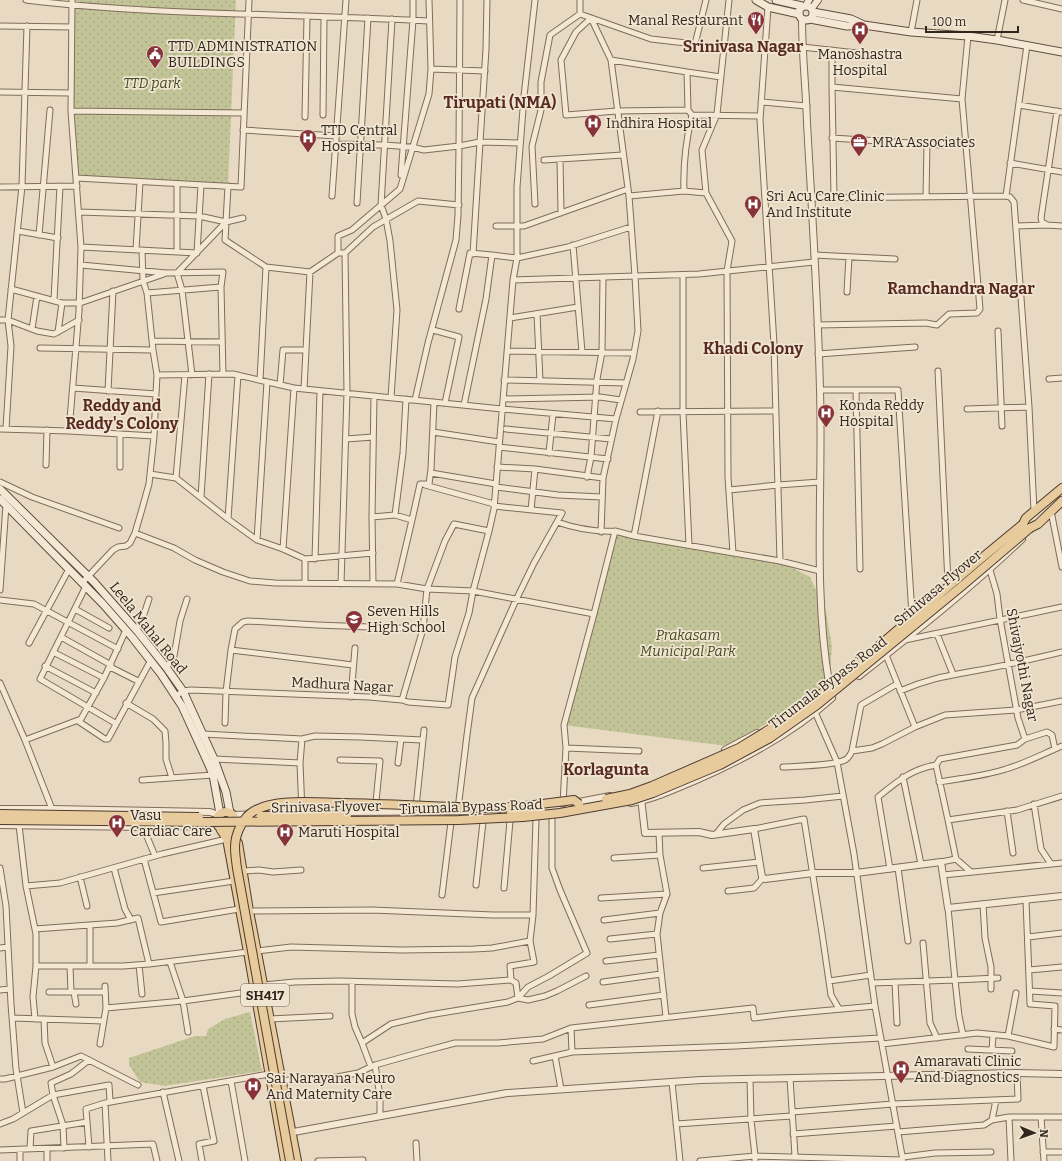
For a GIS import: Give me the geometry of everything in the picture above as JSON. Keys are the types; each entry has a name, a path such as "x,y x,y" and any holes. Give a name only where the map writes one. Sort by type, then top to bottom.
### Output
{"main road":[{"path":"757,0 768,7 807,11"},
{"path":"776,0 847,26 864,25 911,32 968,36 1062,52"},
{"name":"Tirumala Bypass Road","path":"1029,524 1034,511 1062,488"},
{"name":"Leela Mahal Road","path":"0,489 88,577 136,630 187,691 203,734 214,758 232,814"},
{"name":"Leela Mahal Road","path":"0,499 84,584 151,660 182,706 212,775 219,814"},
{"name":"Tirumala Bypass Road","path":"1029,524 1051,511 1062,501"},
{"name":"Srinivasa Flyover","path":"0,814 208,817 299,815 477,815 558,808 630,794 739,748 798,711 834,684 977,562 1029,524"},
{"name":"Srinivasa Flyover","path":"0,820 208,822 459,820 530,817 560,813 632,800 653,794 720,766 770,738 817,705 962,586 1029,524"},
{"name":"Srinivasa Flyover","path":"290,1161 237,868 235,846 238,832 245,819 253,811 265,806 282,803 490,808 574,800 579,804"},
{"path":"226,812 232,814 235,822 226,828 217,820 219,814 226,812"},
{"name":"SH417","path":"226,828 234,881 285,1161"},
{"name":"SH417","path":"226,828 238,844 249,911 297,1161"}],"street":[{"path":"26,0 248,14 428,21"},
{"path":"76,178 241,187 249,0"},
{"path":"332,196 346,0"},
{"path":"401,186 413,20 413,0"},
{"path":"338,253 338,236 352,230 400,189 429,94 431,69 428,21 429,0"},
{"path":"415,400 456,240 459,146 460,0"},
{"path":"473,254 485,72 487,0"},
{"path":"402,700 408,702 448,705 455,657 469,614 473,591 490,531 496,486 513,280 517,258 517,187 520,143 535,0"},
{"path":"580,0 580,14"},
{"path":"580,14 651,40 695,44 706,0"},
{"path":"730,0 717,114 702,150 706,193 732,241 727,271 729,490 733,553"},
{"path":"818,0 807,11 802,46 807,106 820,390 820,571 824,655 829,684 837,692"},
{"path":"911,32 918,0"},
{"path":"997,40 1005,0"},
{"path":"1023,0 1062,8"},
{"path":"69,431 79,320 81,265 79,212 70,93 72,3"},
{"path":"768,7 760,116 770,266 780,561"},
{"path":"535,204 532,146 541,110 541,82 550,35 580,14"},
{"path":"305,117 307,16"},
{"path":"323,115 324,17"},
{"path":"357,204 368,18"},
{"path":"591,18 611,60 629,196 638,331 634,353 616,419 603,478 601,532"},
{"path":"591,18 576,32 562,60 566,115 617,111 688,110"},
{"path":"391,397 397,310 390,241 386,219 381,205 392,19"},
{"path":"0,26 72,27"},
{"path":"27,26 22,186 8,320 11,346 3,429 154,436"},
{"path":"817,325 926,323 937,325 949,314 979,312 980,309 962,99 968,36"},
{"path":"802,46 857,53"},
{"path":"1006,196 1027,46"},
{"path":"832,50 834,198"},
{"path":"611,60 721,77"},
{"path":"431,69 485,72"},
{"path":"687,72 688,110 692,114 760,116"},
{"path":"832,88 962,99"},
{"path":"0,92 70,93"},
{"path":"762,102 807,106"},
{"path":"1019,104 1060,111 1048,170 1041,218 1042,222 1047,225"},
{"path":"39,236 50,110"},
{"path":"71,111 244,113"},
{"path":"684,191 686,138 692,114"},
{"path":"244,130 336,136"},
{"path":"832,138 942,145"},
{"path":"336,144 412,147 424,150 480,142 520,143"},
{"path":"926,197 928,144"},
{"path":"544,160 623,155"},
{"path":"560,159 561,213"},
{"path":"1010,163 1062,172"},
{"path":"116,723 40,680 40,678 75,609 88,577 113,550 118,547 126,546 130,543 135,533 149,484 154,436 157,375 147,293 139,250 138,213 140,182"},
{"path":"177,184 177,252"},
{"path":"197,253 201,185"},
{"path":"54,300 60,186"},
{"path":"0,187 77,186"},
{"path":"228,186 225,240 266,267 310,272 338,253 345,253 373,227 418,201 458,205"},
{"path":"496,226 524,226 628,189"},
{"path":"629,196 684,191 706,193"},
{"path":"811,198 1006,196 1010,197 1014,202 1029,407 1034,511"},
{"path":"79,212 199,216 226,222 243,218"},
{"path":"178,273 226,222"},
{"path":"1016,226 1062,226"},
{"path":"459,310 470,253 517,258 572,245 631,227"},
{"path":"18,231 39,236 58,238"},
{"path":"572,245 582,352"},
{"path":"81,247 197,253"},
{"path":"341,584 347,393 345,253"},
{"path":"464,405 486,299 492,255"},
{"path":"847,292 850,257"},
{"path":"513,280 683,275 770,266 814,258 850,257 894,259"},
{"path":"81,265 167,274"},
{"path":"260,380 266,267"},
{"path":"11,289 62,302 80,302 167,274 223,272 221,287 223,374"},
{"path":"304,389 310,272"},
{"path":"178,273 182,290 192,375"},
{"path":"683,275 682,412 689,545"},
{"path":"587,477 591,457 597,382 602,352 603,277"},
{"path":"147,293 221,287"},
{"path":"108,391 113,292"},
{"path":"32,329 37,296"},
{"path":"58,332 62,302"},
{"path":"510,318 578,307"},
{"path":"537,314 540,380"},
{"path":"0,320 8,320 32,329 54,334 79,320"},
{"path":"433,330 459,337 445,403"},
{"path":"998,331 1002,426"},
{"path":"152,341 222,342"},
{"path":"818,354 915,347"},
{"path":"40,348 153,350"},
{"path":"280,385 283,350 306,350"},
{"path":"507,351 634,353"},
{"path":"938,371 948,583"},
{"path":"201,497 209,374"},
{"path":"157,375 238,375 294,388 616,419"},
{"path":"176,478 185,375"},
{"path":"228,519 238,375"},
{"path":"1050,379 1062,378"},
{"path":"504,380 626,382"},
{"path":"257,540 268,382"},
{"path":"73,388 156,394"},
{"path":"283,548 294,388"},
{"path":"820,390 898,390 912,614"},
{"path":"856,390 860,569"},
{"path":"315,559 320,391"},
{"path":"373,584 372,517 374,396"},
{"path":"503,399 596,398 621,400"},
{"path":"395,515 403,453 406,399"},
{"path":"420,484 429,484 431,473 434,402"},
{"path":"967,409 1029,407"},
{"path":"634,536 658,411"},
{"path":"640,412 776,411"},
{"path":"549,453 553,414"},
{"path":"506,429 612,440"},
{"path":"46,465 47,430"},
{"path":"433,432 549,453 608,459"},
{"path":"120,434 120,467"},
{"path":"346,439 374,437"},
{"path":"497,467 535,469 603,478"},
{"path":"531,510 535,469"},
{"path":"431,473 533,492 602,497"},
{"path":"150,474 176,478 257,540 283,548 305,559 373,553"},
{"path":"0,482 32,497 119,528"},
{"path":"729,490 820,482"},
{"path":"420,484 494,505 562,513 534,563 472,698 458,812"},
{"path":"397,584 420,484"},
{"path":"0,590 6,506"},
{"path":"1051,511 1062,567"},
{"path":"372,517 395,515 412,520"},
{"path":"557,522 577,529 601,532 615,531 634,536 780,561 820,571"},
{"name":"Madhura Nagar","path":"187,691 402,700 423,629 427,589 445,541 454,524 490,531"},
{"name":"Tirumala Bypass Road","path":"232,814 517,810 563,805 612,795 650,784 729,749 790,712 829,684 948,583 1029,524"},
{"name":"Tirumala Bypass Road","path":"0,825 226,828 315,823 510,822 552,817 657,797 732,764 770,743 815,712 837,692 903,642 990,570 1029,524"},
{"path":"563,805 566,748 564,725 615,531"},
{"path":"135,533 174,548 195,560 223,572 250,581 397,584 427,589 473,591 594,614"},
{"path":"305,559 305,583"},
{"path":"29,643 69,570"},
{"name":"Shivajyothi Nagar","path":"990,570 996,594 1016,710 1025,738 1047,732 1050,733 1055,749"},
{"path":"136,630 142,620 149,599"},
{"path":"166,667 174,656 180,621 187,599"},
{"path":"0,600 34,604 118,649"},
{"path":"903,642 906,639 915,639 1000,619 1062,607"},
{"path":"75,609 109,628"},
{"path":"225,723 226,692 231,650 235,629 243,622 423,629"},
{"path":"25,740 78,722 81,719 104,678 126,630"},
{"path":"937,634 953,674"},
{"path":"61,637 138,681"},
{"path":"351,697 355,648"},
{"path":"231,650 354,665"},
{"path":"53,652 104,678"},
{"path":"900,691 918,683 953,674 1009,664 1062,652"},
{"path":"886,655 915,727"},
{"path":"78,722 105,739 108,738 138,681 151,660"},
{"path":"45,666 96,693"},
{"path":"0,683 25,740 52,809"},
{"path":"783,767 846,760 850,757 852,751 861,705 863,702 897,684"},
{"path":"176,696 187,691"},
{"path":"852,751 877,746 915,727 945,715 1016,710 1062,701"},
{"path":"126,703 153,720 165,731 166,759 172,778"},
{"path":"815,712 837,762 854,854 875,1006 903,1160"},
{"path":"416,812 424,730"},
{"path":"203,734 302,739 315,736 422,740"},
{"path":"971,872 956,859 936,765 940,759 1018,745 1025,738"},
{"path":"302,739 300,763 302,812"},
{"path":"398,763 401,739"},
{"path":"940,782 988,774 1006,769 1025,763 1062,746"},
{"path":"566,748 638,751"},
{"path":"214,758 300,763"},
{"path":"340,760 380,761 375,812"},
{"path":"890,869 878,797 903,777 923,767 936,765"},
{"path":"142,780 212,775"},
{"path":"903,777 921,864"},
{"path":"638,787 642,801 645,833 699,832 712,835 754,829 804,819 831,995 839,1009"},
{"path":"716,834 724,824 743,810 760,803 843,796"},
{"path":"948,820 1007,811 1062,796"},
{"path":"1034,804 1041,849 1051,864"},
{"path":"0,809 210,812 219,814"},
{"path":"1007,811 1013,853"},
{"path":"362,1043 391,1024 429,1015 508,1002 518,998 528,987 587,953 552,868 552,817"},
{"path":"511,980 510,966 534,962 530,941 533,914 536,819"},
{"path":"442,895 451,822"},
{"path":"476,885 483,822"},
{"path":"504,888 510,822"},
{"path":"19,825 26,886 35,929 36,966 33,997 35,1019"},
{"path":"143,827 155,856"},
{"path":"754,829 763,878"},
{"path":"659,833 660,855 667,894 660,913 657,934 666,1016"},
{"path":"26,886 60,883 155,856 227,839"},
{"path":"614,858 660,855"},
{"path":"144,859 161,922 240,909"},
{"path":"728,891 754,888 763,878 813,874 856,873 956,859"},
{"path":"703,868 759,862"},
{"path":"941,862 948,908 958,1016 962,1035"},
{"path":"943,875 1062,863"},
{"path":"0,868 6,906 12,1018 23,1113"},
{"path":"114,868 125,909 131,920"},
{"path":"898,868 908,941"},
{"path":"243,871 259,870 273,872 301,870"},
{"path":"80,877 87,906"},
{"path":"153,893 234,881"},
{"path":"601,898 667,894"},
{"path":"948,908 1062,896"},
{"path":"882,1044 977,1034 1008,1036 1054,1047 1055,1006 1030,1004 1026,900"},
{"path":"982,904 985,938 991,967 991,989"},
{"path":"249,911 372,910 479,914 533,914"},
{"path":"604,920 660,913"},
{"path":"35,929 116,923 138,918 149,964"},
{"path":"90,925 90,966"},
{"path":"1028,937 1062,933"},
{"path":"610,939 657,934"},
{"path":"257,951 291,947 474,950 530,941"},
{"path":"923,943 930,1022 937,1038"},
{"path":"0,948 8,947"},
{"path":"36,966 139,965 248,952"},
{"path":"606,961 659,955"},
{"path":"170,962 183,1002 188,1032"},
{"path":"139,965 142,994"},
{"path":"70,966 72,992 76,1004"},
{"path":"1029,970 1062,967"},
{"path":"604,982 661,974"},
{"path":"829,981 871,975"},
{"path":"518,998 528,1000 545,996 586,976"},
{"path":"872,984 998,978"},
{"path":"264,985 294,982 458,984 511,980 516,983 518,998"},
{"path":"352,982 352,1014 355,1027 373,1066 380,1096 380,1116"},
{"path":"895,982 897,1023"},
{"path":"100,1044 106,1008 105,986"},
{"path":"0,990 10,989"},
{"path":"106,1008 183,1002 255,991"},
{"path":"1030,991 1062,993"},
{"path":"49,992 105,992"},
{"path":"1008,1036 1016,993"},
{"path":"589,1005 664,995"},
{"path":"282,1081 305,1078 326,1079 358,1073 373,1066 424,1050 456,1043 498,1043 543,1038 571,1028 666,1016 753,1008 754,1018 875,1006"},
{"path":"270,1019 330,1016"},
{"path":"12,1018 104,1022"},
{"path":"44,1019 45,1043 53,1067"},
{"path":"571,1028 572,1052"},
{"path":"1054,1029 1062,1030"},
{"path":"992,1050 993,1035"},
{"path":"533,1060 572,1052 736,1046 881,1038"},
{"path":"968,1049 1012,1051"},
{"path":"0,1079 53,1067 81,1056 138,1085"},
{"path":"555,1056 561,1089"},
{"path":"64,1148 63,1125 53,1095 51,1083 71,1074 89,1060"},
{"path":"676,1124 751,1120 792,1114 893,1104 1018,1099 1017,1073"},
{"path":"280,1134 507,1092 750,1079 1017,1073 1062,1074"},
{"path":"89,1147 86,1109 108,1102 269,1074"},
{"path":"790,1078 795,1156"},
{"path":"750,1079 751,1120 755,1159"},
{"path":"231,1081 246,1161"},
{"path":"672,1082 680,1161"},
{"path":"0,1124 23,1113 53,1095 109,1085 108,1161"},
{"path":"202,1161 199,1144 214,1141 203,1086"},
{"path":"163,1092 180,1161"},
{"path":"992,1120 996,1100"},
{"path":"898,1132 984,1125 992,1120 1009,1117 1062,1116"},
{"path":"1009,1117 1011,1161"},
{"path":"1041,1117 1044,1161"},
{"path":"30,1149 31,1131 87,1122"},
{"path":"793,1134 896,1126"},
{"path":"416,1143 417,1161"},
{"path":"0,1150 153,1144 158,1161"},
{"path":"47,1149 47,1161"},
{"path":"20,1150 20,1161"},
{"path":"700,1161 795,1156 903,1160 935,1153 992,1152"},
{"path":"1044,1152 1062,1152"},
{"path":"318,1161 363,1160"}],"green space":[{"name":"TTD park","path":"75,0 236,0 228,186 76,178 71,111"},
{"name":"Prakasam Municipal Park","path":"615,531 780,561 810,577 826,611 832,647 829,683 773,720 727,746 564,725"},
{"path":"250,1012 262,1071 164,1086 140,1082 129,1065 129,1058 195,1036 206,1036 208,1029 225,1019"}],"place":[{"name":"Manal Restaurant","path":"756,35"},
{"name":"Manoshastra Hospital","path":"860,45"},
{"name":"TTD ADMINISTRATION BUILDINGS","path":"155,69"},
{"name":"Indhira Hospital","path":"593,138"},
{"name":"TTD Central Hospital","path":"308,153"},
{"name":"MRA Associates","path":"859,157"},
{"name":"Sri Acu Care Clinic And Institute","path":"753,219"},
{"name":"Konda Reddy Hospital","path":"826,428"},
{"name":"Seven Hills High School","path":"354,634"},
{"name":"Vasu Cardiac Care","path":"117,838"},
{"name":"Maruti Hospital","path":"285,847"},
{"name":"Amaravati Clinic And Diagnostics","path":"901,1084"},
{"name":"Sai Narayana Neuro And Maternity Care","path":"253,1101"}],"district":[{"name":"Srinivasa Nagar","path":"743,46"},
{"name":"Tirupati (NMA)","path":"500,102"},
{"name":"Ramchandra Nagar","path":"961,288"},
{"name":"Khadi Colony","path":"753,348"},
{"name":"Reddy and Reddy's Colony","path":"122,414"},
{"name":"Korlagunta","path":"606,769"}]}
